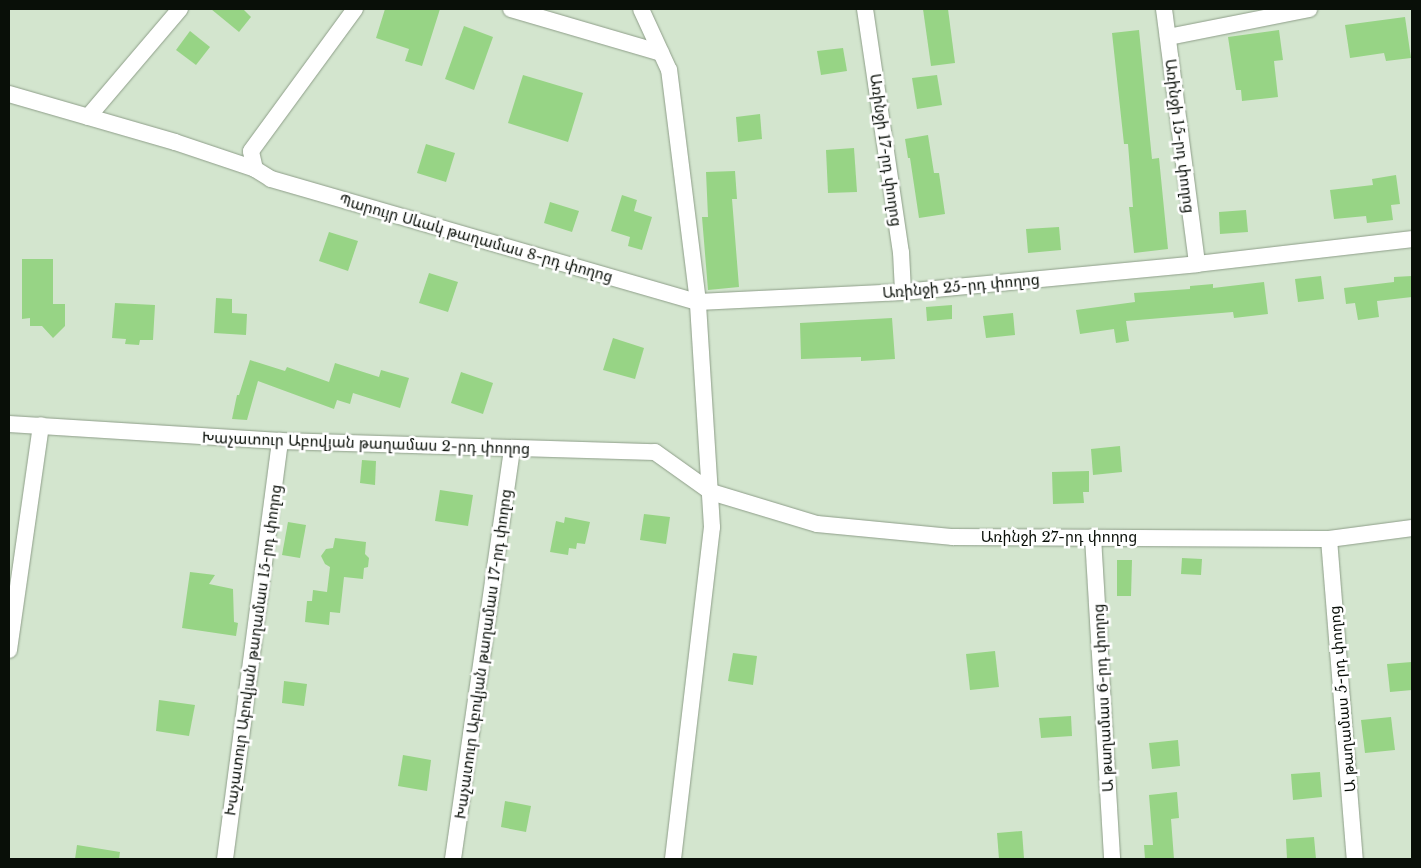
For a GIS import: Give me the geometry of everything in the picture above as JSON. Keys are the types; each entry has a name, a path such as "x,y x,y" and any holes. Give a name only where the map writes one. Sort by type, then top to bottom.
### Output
{"street":[{"path":"9,94 88,117 180,9"},
{"path":"255,169 251,151 355,9"},
{"path":"511,9 661,54"},
{"path":"641,9 669,70 698,302 711,492 712,527 673,859"},
{"name":"Առինջի 17-րդ փողոց","path":"865,9 901,252 903,292"},
{"name":"Առինջի 15-րդ փողոց","path":"1164,9 1197,264"},
{"path":"1168,37 1308,9"},
{"name":"Պարույր Սևակ թաղամաս 8-րդ փողոց","path":"88,117 175,142 255,169 272,179 698,302"},
{"name":"Առինջի 25-րդ փողոց","path":"698,302 903,292 1197,264 1412,239"},
{"name":"Խաչատուր Աբովյան թաղամաս 2-րդ փողոց","path":"9,424 280,441 512,450 655,452 711,492"},
{"path":"9,650 41,425"},
{"name":"Խաչատուր Աբովյան թաղամաս 15-րդ փողոց","path":"225,859 280,441"},
{"name":"Խաչատուր Աբովյան թաղամաս 17-րդ փողոց","path":"453,859 512,450"},
{"name":"Առինջի 27-րդ փողոց","path":"711,492 817,524 954,536 1329,538 1412,528"},
{"name":"Ա թաղամաս 6-րդ փողոց","path":"1093,537 1112,859"},
{"name":"Ա թաղամաս 5-րդ փողոց","path":"1329,538 1355,859"}],"building":[{"path":"211,9 243,9 251,17 239,32"},
{"path":"385,9 440,9 422,66 405,61 409,49 376,38"},
{"path":"923,9 948,9 955,63 931,66"},
{"path":"1405,17 1411,58 1386,61 1384,53 1350,58 1345,25"},
{"path":"464,26 493,37 474,90 445,79"},
{"path":"1139,30 1152,159 1159,158 1168,249 1134,253 1129,207 1133,207 1128,144 1124,144 1112,33"},
{"path":"1279,30 1283,60 1274,61 1278,97 1242,101 1241,90 1236,90 1228,37"},
{"path":"190,31 210,47 196,65 176,50"},
{"path":"843,48 847,71 821,75 817,51"},
{"path":"523,75 583,93 568,142 508,123"},
{"path":"937,75 942,105 917,109 912,78"},
{"path":"760,114 762,139 738,142 736,117"},
{"path":"928,135 934,173 939,173 945,214 919,218 910,158 908,158 905,139"},
{"path":"426,144 455,153 446,182 417,173"},
{"path":"854,148 857,192 828,193 826,150"},
{"path":"735,171 737,199 732,199 739,287 708,290 702,217 708,217 706,172"},
{"path":"1396,175 1400,204 1391,205 1393,220 1367,223 1366,216 1334,219 1330,190 1373,185 1372,179"},
{"path":"622,195 637,200 634,211 652,217 642,250 628,246 630,237 611,231"},
{"path":"550,202 579,211 572,232 544,223"},
{"path":"1246,210 1248,232 1220,234 1219,212"},
{"path":"1059,227 1061,250 1028,253 1026,229"},
{"path":"329,232 358,241 348,271 319,261"},
{"path":"22,259 53,259 53,304 65,304 65,326 53,338 42,326 30,326 30,318 22,319"},
{"path":"429,273 458,282 448,312 419,303"},
{"path":"1321,276 1324,299 1298,302 1295,279"},
{"path":"1412,276 1412,297 1377,301 1379,317 1358,320 1355,303 1346,304 1344,288 1394,282 1394,277"},
{"path":"1264,282 1268,314 1234,318 1233,312 1126,321 1129,341 1116,343 1114,329 1080,334 1076,310 1135,302 1134,293 1190,289 1190,286 1213,284 1213,288"},
{"path":"216,298 232,299 232,313 247,314 246,335 214,333"},
{"path":"115,303 155,305 153,340 140,340 139,345 125,344 126,339 112,338"},
{"path":"952,305 952,319 927,321 926,307"},
{"path":"1013,313 1015,335 986,338 983,316"},
{"path":"892,318 895,359 861,361 861,357 801,359 800,323"},
{"path":"613,338 644,348 635,379 603,370"},
{"path":"250,360 285,371 287,367 329,382 335,363 379,377 381,370 409,378 400,408 353,393 350,404 337,400 334,409 258,381 247,420 232,419 237,395 239,395"},
{"path":"461,372 493,383 483,414 451,403"},
{"path":"1120,446 1122,472 1093,475 1091,449"},
{"path":"362,460 376,461 375,485 360,483"},
{"path":"1089,471 1089,492 1083,492 1084,503 1053,504 1052,472"},
{"path":"440,490 473,495 468,526 435,521"},
{"path":"644,514 670,517 666,544 640,540"},
{"path":"565,517 590,522 585,544 577,543 576,549 569,548 568,555 550,552 556,521 564,523"},
{"path":"288,522 306,525 300,558 282,555"},
{"path":"335,538 366,542 365,554 369,558 368,567 364,568 363,579 344,577 340,613 330,612 329,625 305,622 307,601 312,601 313,590 327,592 330,567 325,564 321,556 326,549 333,548"},
{"path":"1182,558 1202,559 1201,575 1181,574"},
{"path":"1117,560 1132,560 1131,596 1117,596"},
{"path":"190,572 215,575 209,584 233,589 234,622 238,623 236,636 182,628"},
{"path":"995,651 999,687 970,690 966,654"},
{"path":"733,653 757,656 753,685 728,681"},
{"path":"1412,662 1412,690 1390,692 1387,664"},
{"path":"284,681 307,684 304,706 282,703"},
{"path":"159,700 195,705 189,736 156,731"},
{"path":"1071,716 1072,736 1041,738 1039,718"},
{"path":"1391,717 1395,750 1365,753 1361,720"},
{"path":"1178,740 1180,766 1152,769 1149,743"},
{"path":"403,755 431,760 427,791 398,786"},
{"path":"1320,772 1322,797 1293,800 1291,774"},
{"path":"1177,792 1179,818 1171,819 1174,859 1145,859 1144,845 1153,845 1149,795"},
{"path":"505,801 531,806 526,832 501,827"},
{"path":"1022,831 1024,858 999,859 997,833"},
{"path":"1314,837 1316,859 1287,859 1286,839"},
{"path":"77,845 120,852 119,859 75,859"}]}
